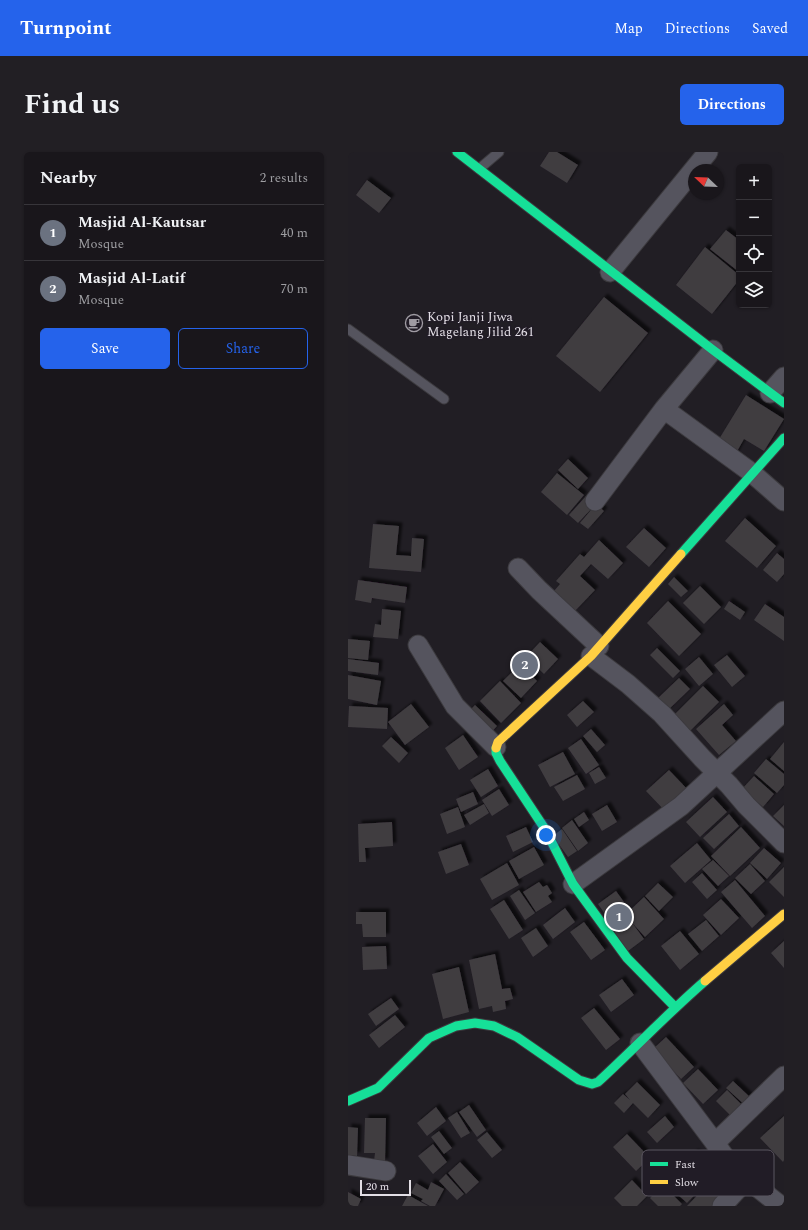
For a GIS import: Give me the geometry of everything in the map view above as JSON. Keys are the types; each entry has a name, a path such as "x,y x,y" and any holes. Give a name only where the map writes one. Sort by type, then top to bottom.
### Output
{"street":[{"path":"457,152 478,170 610,272 777,398 784,377"},
{"path":"610,272 708,152"},
{"path":"595,501 664,409 713,350"},
{"path":"664,409 752,473 784,501"},
{"path":"675,1007 627,958 573,884 544,829 500,761 496,753 496,747 498,742 595,651 784,438"},
{"path":"518,568 595,651 628,684 662,714 750,809 784,843"},
{"path":"418,645 455,706 496,747"},
{"path":"573,884 682,806 784,711"},
{"path":"348,1101 378,1088 429,1038 456,1026 475,1023 494,1026 517,1037 579,1080 592,1084 598,1082 640,1043 675,1007 784,914"},
{"path":"640,1043 720,1150"},
{"path":"715,1143 784,1076"},
{"path":"348,1165 386,1171"},
{"path":"722,1206 732,1196"},
{"path":"769,1196 781,1206"}],"lane":[{"path":"478,170 499,152"},
{"path":"348,329 444,399"}],"building":[{"path":"549,152 557,152 578,165 567,183 540,166"},
{"path":"367,180 391,198 379,213 356,195"},
{"path":"726,230 736,238 736,270 710,249"},
{"path":"705,247 736,273 736,284 712,314 676,285"},
{"path":"604,297 648,333 600,392 556,356"},
{"path":"746,395 784,419 764,451 744,439 735,455 716,444"},
{"path":"568,459 588,478 578,489 558,470"},
{"path":"557,473 584,495 567,515 541,492"},
{"path":"586,496 595,505 578,523 569,515"},
{"path":"596,504 604,511 588,529 580,523"},
{"path":"745,518 776,546 757,568 725,541"},
{"path":"373,524 399,526 396,555 411,556 412,538 424,539 421,572 369,568"},
{"path":"644,528 666,548 649,567 626,547"},
{"path":"599,540 623,563 608,579 591,564 580,576 595,590 575,611 554,591 560,584 556,581 580,554 584,557"},
{"path":"777,553 784,559 784,574 777,582 763,570"},
{"path":"674,577 688,591 681,597 668,584"},
{"path":"358,580 407,587 405,603 372,598 371,603 355,600"},
{"path":"700,586 721,607 704,624 683,603"},
{"path":"668,601 701,634 679,656 647,623"},
{"path":"729,601 745,612 740,620 724,609"},
{"path":"765,604 784,617 784,641 754,620"},
{"path":"382,609 401,611 398,639 373,637 375,624 381,625"},
{"path":"348,639 370,641 368,660 348,658"},
{"path":"540,642 558,659 544,674 526,657"},
{"path":"657,648 680,671 673,678 650,655"},
{"path":"727,655 745,676 732,687 714,665"},
{"path":"699,657 713,674 699,686 685,669"},
{"path":"348,659 379,663 378,675 348,671"},
{"path":"520,664 537,681 521,698 503,681"},
{"path":"348,675 381,681 377,705 348,699"},
{"path":"679,678 690,689 667,711 656,700"},
{"path":"500,681 521,703 501,723 480,701"},
{"path":"703,686 719,702 690,731 674,715"},
{"path":"583,701 594,712 577,727 567,715"},
{"path":"411,704 429,727 405,745 388,722"},
{"path":"724,704 733,715 722,725 736,741 719,755 696,729"},
{"path":"475,705 497,726 488,736 466,714"},
{"path":"349,706 388,708 387,729 348,727"},
{"path":"591,729 605,745 597,752 583,736"},
{"path":"463,735 478,757 459,770 445,748"},
{"path":"391,737 408,753 399,763 382,746"},
{"path":"581,739 599,765 586,774 568,748"},
{"path":"784,742 784,771 770,759"},
{"path":"563,752 575,774 550,787 538,765"},
{"path":"766,759 784,774 784,785 777,793 754,773"},
{"path":"599,767 606,778 595,784 589,773"},
{"path":"488,769 498,786 481,797 470,780"},
{"path":"669,770 689,791 666,812 646,791"},
{"path":"577,775 585,789 563,801 554,787"},
{"path":"754,776 774,794 763,807 742,789"},
{"path":"499,789 509,805 492,816 482,800"},
{"path":"473,792 478,804 461,812 456,799"},
{"path":"713,797 727,812 700,837 686,822"},
{"path":"484,804 489,813 470,825 464,815"},
{"path":"607,805 617,822 602,831 592,814"},
{"path":"784,805 784,826 773,816"},
{"path":"458,807 465,827 447,834 440,814"},
{"path":"584,812 589,820 579,827 574,819"},
{"path":"729,814 739,826 714,849 703,838"},
{"path":"572,820 588,843 578,851 562,828"},
{"path":"392,822 393,846 365,848 366,862 359,862 358,824"},
{"path":"526,827 533,842 513,852 506,836"},
{"path":"741,827 760,848 730,876 711,856"},
{"path":"562,829 577,851 568,857 553,836"},
{"path":"697,843 711,860 685,883 670,866"},
{"path":"461,844 469,865 446,874 438,852"},
{"path":"534,847 544,865 519,879 509,861"},
{"path":"764,848 781,863 767,879 750,863"},
{"path":"713,860 729,876 718,886 702,869"},
{"path":"507,863 519,885 492,900 480,879"},
{"path":"750,864 765,881 751,894 735,878"},
{"path":"784,867 784,897 769,882"},
{"path":"702,873 717,890 707,899 692,882"},
{"path":"735,880 765,916 752,928 721,892"},
{"path":"539,882 543,887 547,885 552,893 548,896 552,902 536,912 523,892"},
{"path":"658,883 673,897 659,911 645,896"},
{"path":"519,890 535,913 525,920 510,896"},
{"path":"616,891 624,902 605,914 598,904"},
{"path":"644,897 664,919 645,937 625,915"},
{"path":"721,899 739,918 721,935 703,915"},
{"path":"504,900 523,930 509,939 490,909"},
{"path":"565,908 575,922 553,939 543,925"},
{"path":"356,912 386,912 386,937 363,937 362,924 356,924"},
{"path":"630,920 644,939 628,951 614,933"},
{"path":"706,920 719,936 702,951 688,934"},
{"path":"584,922 605,950 591,960 570,932"},
{"path":"536,928 548,946 533,957 521,938"},
{"path":"680,931 699,954 680,970 661,946"},
{"path":"784,941 784,968 771,953"},
{"path":"386,946 387,969 363,970 362,947"},
{"path":"495,954 502,989 510,988 513,999 505,1001 506,1009 493,1012 492,1006 479,1009 469,960"},
{"path":"459,967 469,1012 443,1019 432,974"},
{"path":"622,979 634,995 611,1012 599,995"},
{"path":"391,998 399,1009 376,1026 368,1014"},
{"path":"594,1008 620,1039 606,1050 581,1018"},
{"path":"395,1015 405,1027 379,1048 369,1035"},
{"path":"666,1037 694,1067 681,1079 653,1049"},
{"path":"698,1069 718,1090 703,1104 683,1083"},
{"path":"733,1081 753,1100 747,1107 726,1088"},
{"path":"637,1082 660,1105 648,1118 633,1103 624,1113 614,1103 623,1094 630,1100 625,1094"},
{"path":"727,1090 747,1110 736,1121 716,1101"},
{"path":"469,1105 486,1130 477,1137 459,1112"},
{"path":"436,1107 446,1121 427,1136 417,1123"},
{"path":"457,1112 470,1133 461,1138 448,1118"},
{"path":"665,1116 674,1127 657,1143 647,1132"},
{"path":"784,1116 783,1162 774,1153 774,1150 772,1150 760,1138"},
{"path":"365,1118 386,1118 385,1162 374,1161 375,1153 364,1153"},
{"path":"348,1127 358,1128 357,1156 348,1155"},
{"path":"439,1131 452,1148 444,1154 431,1137"},
{"path":"487,1132 502,1150 492,1158 477,1140"},
{"path":"627,1134 642,1150 642,1165 636,1171 613,1147"},
{"path":"433,1144 447,1162 433,1174 418,1156"},
{"path":"460,1162 479,1182 466,1194 448,1173"},
{"path":"446,1174 464,1194 457,1200 439,1181"},
{"path":"632,1180 642,1191 642,1196 647,1196 637,1206 622,1206 614,1198"},
{"path":"431,1182 444,1189 435,1206 430,1206 421,1201 423,1199 411,1193 416,1183 428,1190"},
{"path":"348,1192 361,1199 358,1206 348,1206"},
{"path":"408,1195 428,1206 402,1206"},
{"path":"652,1196 674,1196 682,1204 680,1206 658,1206 650,1198"},
{"path":"679,1196 694,1196 687,1203"},
{"path":"697,1196 725,1197 716,1206 687,1206"}],"traffic: fast":[{"path":"457,152 784,403"},
{"path":"681,554 784,438"},
{"path":"496,748 496,753 500,761 545,829 573,884 627,958 675,1007"},
{"path":"348,1101 378,1088 429,1038 456,1026 475,1023 494,1026 517,1037 579,1080 592,1084 598,1082 705,981"}],"traffic: slow":[{"path":"496,748 498,742 591,656 681,554"},
{"path":"705,981 784,914"}],"place":[{"name":"Kopi Janji Jiwa Magelang Jilid 261","path":"414,323"},
{"name":"Masjid Al-Latif","path":"525,665"},
{"name":"Masjid Al-Kautsar","path":"619,917"}]}
